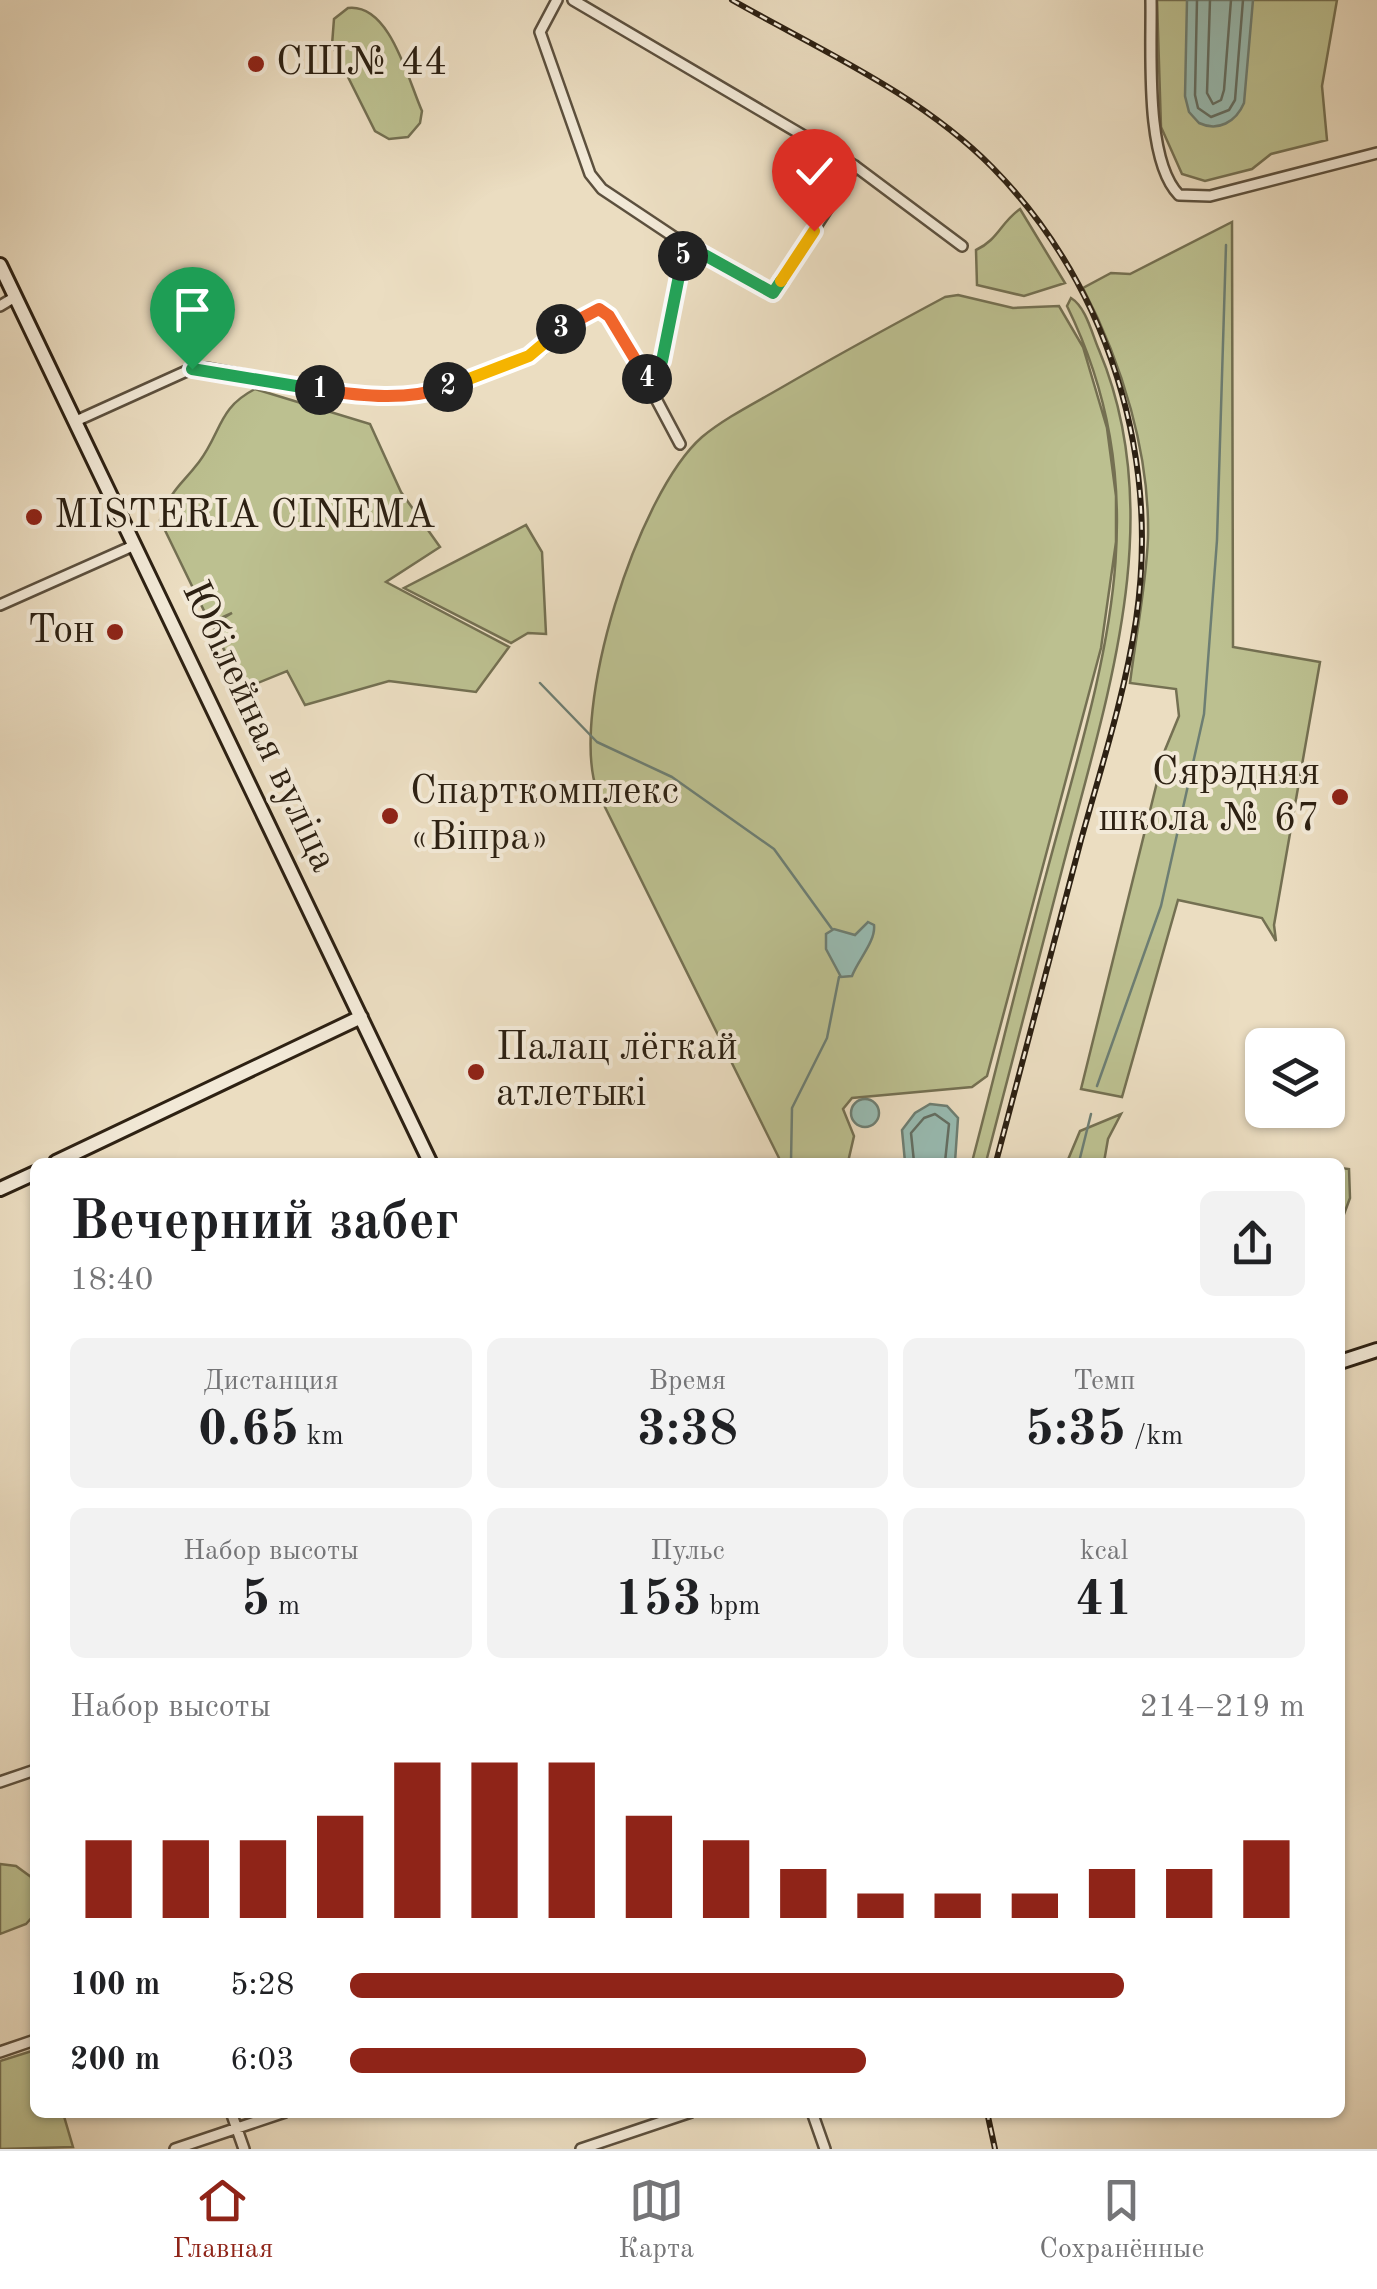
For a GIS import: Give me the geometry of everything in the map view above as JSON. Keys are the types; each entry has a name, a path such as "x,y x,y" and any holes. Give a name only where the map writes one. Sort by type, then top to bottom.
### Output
{"main road":[{"name":"Юбілейная вуліца","path":"0,265 428,1158"},
{"path":"64,1158 361,1017"},
{"path":"0,1189 30,1174"},
{"path":"1345,1360 1377,1350"}],"street":[{"path":"556,0 540,32 590,174 602,189 683,243 773,293 855,166"},
{"path":"573,0 855,166 962,246"},
{"path":"1152,0 1156,119 1167,175 1183,197 1210,196 1377,152"},
{"path":"646,380 662,361 683,243"},
{"path":"0,306 15,297"},
{"path":"76,421 192,369 352,394 425,394 529,356 542,349 550,334 599,309 609,316 680,444"},
{"path":"0,605 135,544"},
{"path":"0,1782 30,1772"},
{"path":"0,2052 30,2042"},
{"path":"233,2118 244,2149"},
{"path":"175,2149 266,2118"},
{"path":"580,2149 611,2144 677,2118"},
{"path":"814,2118 825,2149"}],"green space":[{"path":"1157,0 1337,0 1322,86 1327,140 1271,154 1252,169 1205,181 1182,174 1161,127"},
{"path":"348,8 363,10 375,18 404,63 422,111 420,123 408,137 389,139 375,131 332,45 334,19"},
{"path":"1020,209 1065,283 1024,296 977,285 976,250"},
{"path":"1232,222 1233,647 1320,662 1274,925 1276,941 1262,918 1178,900 1122,1097 1081,1089 1165,750 1179,716 1176,689 1130,683 1147,556 1144,474 1121,378 1083,288 1111,273 1130,274"},
{"path":"958,295 1013,308 1059,306 1083,347 1107,428 1116,496 1116,542 1101,648 987,1076 972,1087 852,1098 843,1109 854,1136 849,1158 779,1158 597,791 591,755 601,658 633,552 678,465 702,437 739,411 945,297"},
{"path":"1071,298 1088,321 1119,413 1129,477 1130,541 1124,606 1097,736 987,1158 973,1158 1085,730 1113,590 1117,521 1112,451 1096,379 1067,306"},
{"path":"255,389 370,424 401,492 440,547 386,582 509,647 476,692 389,681 305,705 287,671 243,689 212,625 232,613 210,623 160,520 173,493 199,462 227,412"},
{"path":"526,525 542,552 546,634 528,633 511,643 404,588"},
{"path":"1121,1114 1108,1139 1105,1158 1069,1158 1080,1131"},
{"path":"1345,1169 1349,1169 1350,1198 1345,1212"},
{"path":"0,1864 16,1866 30,1876 30,1920 0,1934"},
{"path":"30,2052 30,2118 64,2118 73,2147 0,2149 0,2061"}],"water":[{"path":"1187,0 1253,0 1244,103 1231,120 1219,126 1199,123 1189,112 1185,96"},
{"path":"868,922 874,925 870,944 852,976 841,977 826,949 826,934 834,929 855,935"},
{"path":"865,1099 875,1103 879,1113 875,1123 865,1127 855,1123 851,1113 855,1103"},
{"path":"930,1104 947,1106 958,1118 955,1158 905,1158 902,1130 915,1113"}],"waterway":[{"path":"1097,1086 1161,906 1204,714 1217,540 1226,245"},
{"path":"540,683 597,742 672,777 774,849 832,929"},
{"path":"791,1158 792,1108 827,1038 839,977"},
{"path":"1080,1158 1091,1114"}],"railway":[{"path":"732,0 901,95 964,141 992,167 1033,214 1067,265 1095,319 1117,377 1132,436 1142,558 1131,648 997,1158"},
{"path":"988,2118 995,2149"}],"place":[{"name":"СШ№ 44","path":"256,64"},
{"name":"MISTERIA CINEMA","path":"34,517"},
{"name":"Тон","path":"115,632"},
{"name":"Сярэдняя школа № 67","path":"1340,797"},
{"name":"Спарткомплекс «Віпра»","path":"390,816"},
{"name":"Палац лёгкай атлетыкі","path":"476,1072"}],"route":[{"path":"192,369 207,368 352,394 425,394 529,356 542,349 550,334 599,309 609,316 646,380 662,361 683,243 773,293 814,231"}]}
